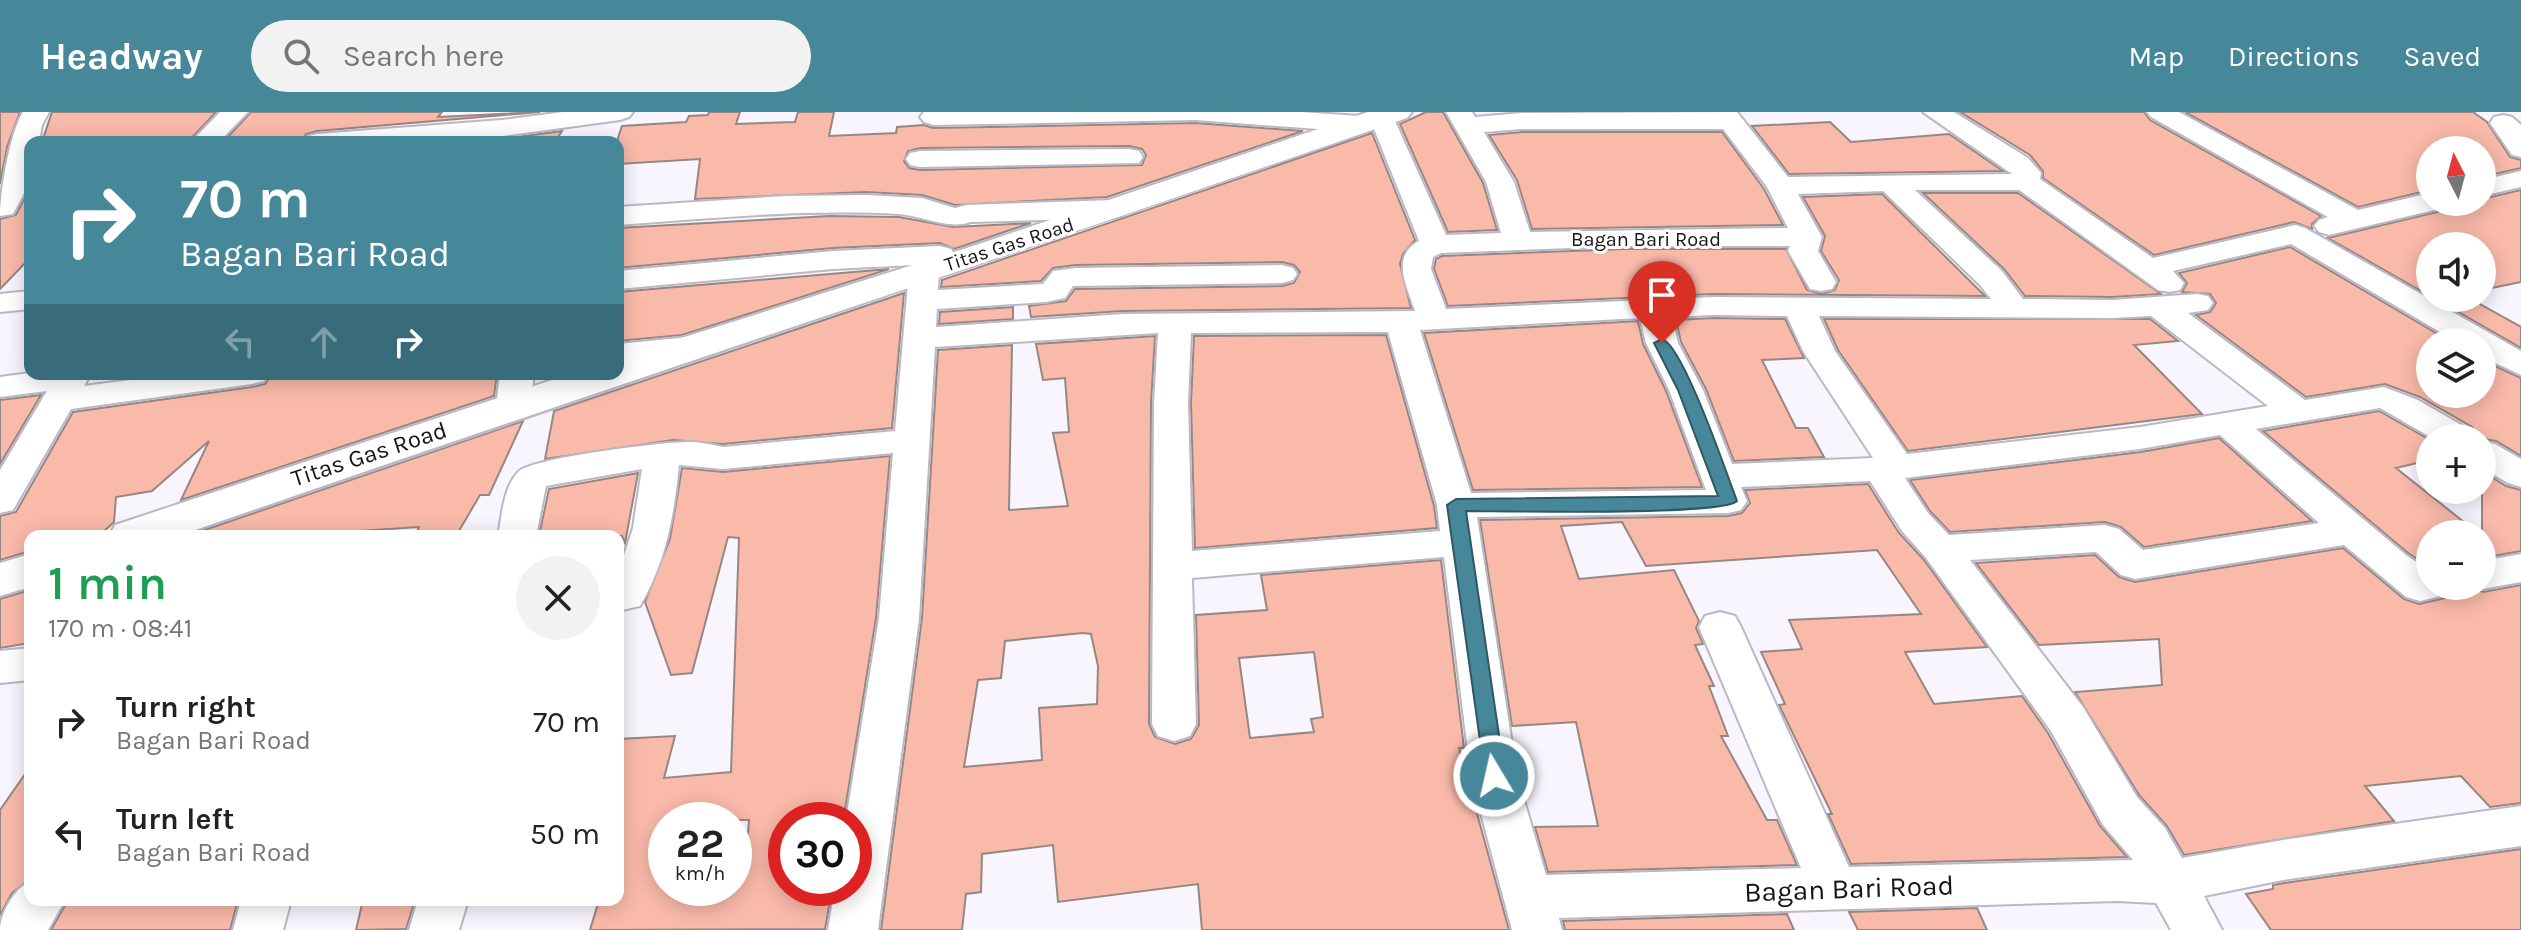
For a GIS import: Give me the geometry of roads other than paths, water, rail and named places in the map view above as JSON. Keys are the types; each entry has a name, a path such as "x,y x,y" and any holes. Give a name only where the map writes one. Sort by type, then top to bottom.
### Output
{"street":[{"path":"24,158 24,135 36,112"},
{"path":"210,136 235,112"},
{"path":"391,136 502,127 620,112"},
{"path":"624,216 785,205 911,207 956,218 967,214 1108,210 1129,157 1145,132 1141,129 1144,112"},
{"path":"911,207 920,159 933,115 1195,112 1357,118 1435,244"},
{"path":"1936,112 2018,164 2027,173 2026,182"},
{"path":"2165,115 2197,112"},
{"path":"2165,115 2354,220"},
{"path":"1463,118 1522,121 1728,116 1780,186 1807,237 1803,251 1821,282"},
{"name":"Titas Gas Road","path":"624,369 689,347 929,287 1108,210 1357,118"},
{"path":"1463,118 1500,182 1519,242"},
{"path":"2503,123 2512,131 2521,149"},
{"path":"920,159 1129,157"},
{"path":"11,208 24,175"},
{"path":"2496,185 2521,179"},
{"path":"624,279 833,260 929,287 1175,323 1417,321 1654,308 2160,307 2197,303 2026,182 1780,186"},
{"path":"1891,183 1991,278 2013,307"},
{"path":"2148,268 2416,205"},
{"path":"853,930 899,618 929,287 956,218"},
{"path":"2295,234 2455,328"},
{"name":"Bagan Bari Road","path":"1807,237 1625,237 1435,244 1419,253 1416,269 1417,321 1459,523 1494,776 1533,914 1835,889 2117,880 2168,882 2283,860 2521,826"},
{"path":"929,287 1046,293 1054,291 1064,278 1076,277 1282,274"},
{"path":"0,303 24,301"},
{"path":"1796,306 1810,326 1819,351 1889,468 1915,522 1940,549 2067,719 2120,811 2148,842 2197,930"},
{"path":"2160,307 2300,413"},
{"path":"1172,566 1459,523 1728,501 1686,390 1662,343 1654,308"},
{"path":"1174,724 1171,403 1175,323"},
{"path":"624,353 689,347"},
{"path":"2496,351 2521,365"},
{"path":"0,387 142,380"},
{"name":"Titas Gas Road","path":"147,530 515,390 573,380"},
{"path":"5,482 68,384"},
{"path":"1719,476 1889,468 2228,424 2384,397 2434,424"},
{"path":"2228,424 2416,584"},
{"path":"518,530 527,487 533,478 662,456 713,454 723,458 913,440"},
{"path":"624,594 637,578 657,506 662,456"},
{"path":"2496,460 2521,475"},
{"path":"1940,549 2105,538 2135,565 2351,531"},
{"path":"2496,572 2521,568"},
{"path":"0,580 24,572"},
{"path":"1720,627 1835,889"},
{"path":"0,667 24,665"},
{"path":"21,930 36,906"},
{"path":"258,930 264,906"},
{"path":"434,930 441,906"}]}
